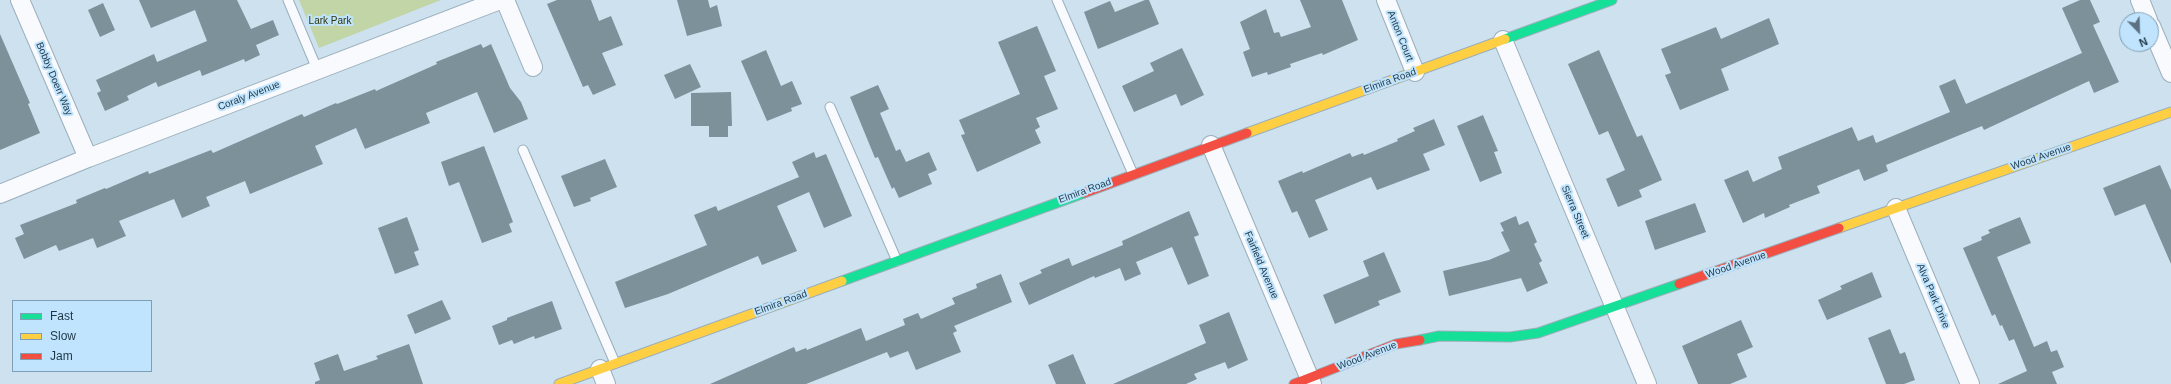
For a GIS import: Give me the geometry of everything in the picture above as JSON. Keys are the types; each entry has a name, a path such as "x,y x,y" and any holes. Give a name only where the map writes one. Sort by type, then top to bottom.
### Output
{"street":[{"name":"Bobby Doerr Way","path":"20,0 88,158"},
{"name":"Coraly Avenue","path":"0,194 88,158 317,69 500,0"},
{"path":"505,0 533,67"},
{"name":"Anton Court","path":"1386,0 1415,72"},
{"name":"Elmira Road","path":"559,384 607,372 896,261 1612,0"},
{"path":"2140,0 2145,12"},
{"name":"Sierra Street","path":"1503,40 1647,384"},
{"path":"2159,45 2171,73"},
{"name":"Wood Avenue","path":"1305,382 1396,344 1439,336 1510,337 1538,333 2171,112"},
{"name":"Fairfield Avenue","path":"1211,145 1305,382"},
{"name":"Alva Park Drive","path":"1896,208 1970,384"}],"lane":[{"path":"288,0 317,69"},
{"path":"1057,0 1132,174"},
{"path":"830,107 896,261"},
{"path":"523,150 607,372"}],"green space":[{"name":"Lark Park","path":"299,0 441,0 319,48"}],"building":[{"path":"139,0 237,0 251,29 273,20 279,35 256,45 260,55 245,62 244,59 202,76 200,70 158,87 156,82 127,96 129,100 105,111 97,93 101,91 96,80 154,54 157,62 207,41 195,10 151,28"},
{"path":"557,0 591,0 599,21 611,16 623,45 602,53 616,85 593,95 588,85 583,87 547,4"},
{"path":"677,0 708,0 710,8 717,5 722,26 687,36"},
{"path":"1145,0 1149,0 1159,24 1098,49 1084,12 1110,1 1115,12"},
{"path":"1300,0 1342,0 1358,40 1323,55 1322,53 1290,64 1291,67 1268,75 1267,72 1252,77 1243,52 1250,49 1240,22 1266,9 1274,33 1279,32 1281,37 1311,27"},
{"path":"2080,0 2090,0 2100,22 2093,25 2119,82 2094,93 2089,81 1984,130 1982,126 1886,165 1888,171 1864,181 1859,169 1817,186 1820,193 1789,205 1790,207 1765,218 1764,213 1743,223 1724,180 1748,170 1753,182 1782,169 1778,157 1852,127 1858,141 1873,135 1876,143 1950,112 1939,86 1955,79 1966,104 2082,53 2062,8"},
{"path":"103,3 115,30 100,37 88,10"},
{"path":"1769,18 1779,44 1721,69 1729,90 1680,110 1665,75 1671,73 1661,49 1716,27 1721,39"},
{"path":"1037,26 1056,71 1044,76 1058,109 1036,118 1040,127 1035,130 1041,143 977,172 961,135 965,134 959,120 1020,94 998,42"},
{"path":"0,34 30,103 28,104 40,133 0,150"},
{"path":"481,44 483,48 491,44 510,88 521,102 528,119 494,133 477,92 426,113 430,123 365,149 356,128 315,146 323,164 250,194 245,181 206,197 210,206 182,218 174,199 119,221 126,236 97,248 93,238 59,251 56,245 24,259 15,238 24,234 20,225 77,203 76,200 148,171 149,174 211,150 213,153 302,114 304,117 336,103 337,104 375,89 376,91 437,64 436,62"},
{"path":"1182,48 1204,95 1181,106 1176,94 1134,112 1122,86 1154,71 1150,63"},
{"path":"766,50 781,86 792,81 802,104 791,108 792,111 767,121 741,61"},
{"path":"1599,50 1637,137 1642,135 1662,180 1639,190 1642,197 1618,207 1606,179 1625,170 1608,131 1599,135 1568,64"},
{"path":"690,64 701,87 675,99 664,75"},
{"path":"878,85 889,109 880,113 896,151 900,149 906,162 929,152 937,170 928,174 932,184 899,198 894,187 892,189 878,157 875,158 850,97"},
{"path":"731,92 732,126 728,126 728,137 709,137 709,126 691,126 691,93"},
{"path":"1483,115 1498,151 1494,152 1502,173 1480,182 1457,126"},
{"path":"1434,119 1445,145 1423,154 1430,170 1377,190 1371,177 1315,200 1328,230 1309,238 1297,211 1292,213 1278,181 1302,171 1303,173 1350,153 1352,157 1363,153 1364,155 1398,141 1397,139 1415,131 1413,128"},
{"path":"484,146 513,222 509,224 512,232 482,243 459,182 449,186 441,162"},
{"path":"814,152 816,158 826,154 852,216 824,228 809,192 777,206 797,251 762,265 758,256 668,294 625,308 615,282 707,245 694,215 716,206 718,211 799,177 792,162"},
{"path":"605,159 617,187 590,198 591,201 574,207 561,176"},
{"path":"2160,165 2171,190 2171,264 2145,204 2115,216 2103,188"},
{"path":"1695,203 1706,232 1655,250 1645,221"},
{"path":"1189,211 1199,235 1194,237 1209,276 1188,285 1172,247 1136,262 1141,274 1125,281 1120,268 1095,278 1094,276 1029,305 1019,283 1042,273 1040,270 1069,258 1072,266 1123,245 1122,241"},
{"path":"1516,216 1519,225 1528,221 1537,242 1534,244 1542,261 1539,263 1548,283 1527,292 1521,278 1449,296 1443,271 1489,260 1510,251 1501,232 1504,231 1500,223"},
{"path":"407,217 419,250 414,252 419,265 395,274 378,228"},
{"path":"2020,217 2031,243 1997,257 2034,347 2047,341 2051,352 2057,350 2064,367 2052,372 2057,384 1998,384 2027,371 2014,339 2009,341 1995,314 1992,316 1963,248 1982,240 1981,237 1990,233 1988,230"},
{"path":"1384,252 1401,292 1378,301 1380,305 1335,324 1323,295 1369,276 1363,261"},
{"path":"1872,272 1882,297 1827,320 1818,300 1842,289 1840,286"},
{"path":"1001,274 1012,302 954,326 957,331 953,333 961,352 916,370 908,351 890,358 887,352 806,384 710,384 794,347 796,352 806,348 807,350 861,328 866,341 905,325 903,319 918,313 921,319 955,304 952,298 977,288 976,284"},
{"path":"442,300 451,319 415,334 407,315"},
{"path":"552,301 562,329 535,339 534,336 514,344 512,340 499,345 492,326 507,320 507,318"},
{"path":"1229,312 1248,360 1228,369 1225,362 1194,374 1197,379 1186,384 1113,384 1206,343 1199,325"},
{"path":"1741,320 1753,347 1737,354 1747,377 1730,384 1698,384 1682,346"},
{"path":"1890,329 1900,354 1905,352 1915,380 1904,384 1886,384 1868,338"},
{"path":"409,344 423,384 315,384 315,382 320,380 314,363 338,354 344,371 378,359 376,356"},
{"path":"1073,354 1086,384 1056,384 1048,365"}],"traffic: fast":[{"path":"1505,39 1612,0"},
{"path":"842,281 1084,193"},
{"path":"1420,340 1439,336 1510,337 1538,333 1679,284"}],"traffic: slow":[{"path":"1247,133 1505,39"},
{"path":"1839,228 2171,112"},
{"path":"559,384 842,281"}],"traffic: jam":[{"path":"1084,193 1247,133"},
{"path":"1679,284 1839,228"},
{"path":"1294,384 1396,344 1420,340"}]}
